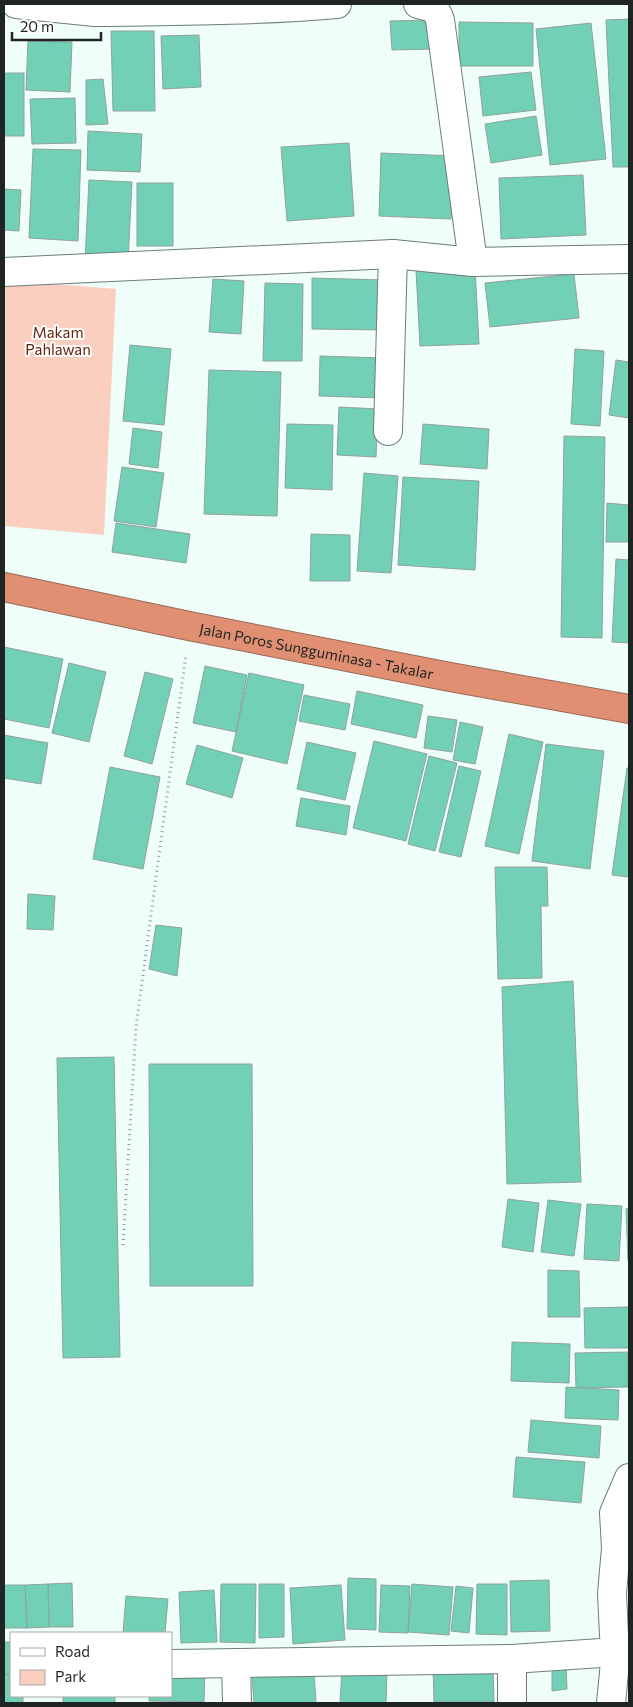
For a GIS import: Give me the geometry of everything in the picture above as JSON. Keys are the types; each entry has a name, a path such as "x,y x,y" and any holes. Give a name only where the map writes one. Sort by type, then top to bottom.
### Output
{"highway":[{"name":"Jalan Poros Sungguminasa - Takalar","path":"4,587 189,626 629,710"}],"street":[{"path":"16,4 209,11 296,8 337,4"},
{"path":"425,5 438,12 440,20 473,262"},
{"path":"388,431 394,254"},
{"path":"4,272 394,254 473,262 629,259"},
{"path":"611,1703 622,1653 614,1636 612,1594 616,1548 614,1513 629,1478"},
{"path":"172,1664 512,1659 622,1653"},
{"path":"512,1659 512,1703"},
{"path":"236,1663 237,1703"}],"path":[{"path":"123,1245 136,1027 189,626"}],"green space":[{"name":"Makam Pahlawan","path":"4,280 116,289 104,535 4,526"}],"building":[{"path":"629,19 629,167 613,167 606,20"},
{"path":"435,20 439,49 392,50 390,21"},
{"path":"459,22 533,23 533,66 459,66"},
{"path":"591,23 606,159 550,165 536,29"},
{"path":"111,31 154,31 155,111 113,111"},
{"path":"199,35 201,87 163,89 161,36"},
{"path":"28,41 72,42 70,92 26,90"},
{"path":"531,72 536,110 483,116 479,77"},
{"path":"4,73 24,73 24,136 4,136"},
{"path":"103,79 108,124 86,125 86,80"},
{"path":"75,98 76,143 32,144 30,99"},
{"path":"536,116 542,155 491,163 485,124"},
{"path":"88,131 142,134 140,172 87,170"},
{"path":"349,143 354,216 287,221 281,147"},
{"path":"33,149 81,150 78,241 29,238"},
{"path":"381,153 454,156 451,219 379,216"},
{"path":"583,175 586,235 501,239 499,178"},
{"path":"89,180 132,182 128,263 85,261"},
{"path":"137,183 173,183 173,246 137,246"},
{"path":"4,189 21,190 19,231 4,230"},
{"path":"475,267 479,344 420,346 416,270"},
{"path":"574,274 579,318 490,327 485,283"},
{"path":"312,278 386,280 385,330 312,329"},
{"path":"213,279 244,281 241,334 209,332"},
{"path":"265,283 303,284 302,361 263,361"},
{"path":"130,345 171,349 164,425 123,421"},
{"path":"575,349 604,351 600,426 571,424"},
{"path":"320,356 382,358 382,398 319,396"},
{"path":"616,360 629,362 629,418 609,415"},
{"path":"209,370 281,372 277,516 204,514"},
{"path":"339,407 378,409 376,457 337,455"},
{"path":"287,424 333,425 332,490 285,488"},
{"path":"423,424 489,429 487,469 420,464"},
{"path":"133,428 162,432 158,468 129,464"},
{"path":"564,436 605,437 602,638 561,637"},
{"path":"122,467 164,473 156,527 114,521"},
{"path":"364,473 398,476 391,573 357,571"},
{"path":"403,477 479,481 475,570 398,565"},
{"path":"607,503 629,505 629,542 606,542"},
{"path":"116,523 190,534 186,563 112,552"},
{"path":"311,534 350,535 350,581 310,581"},
{"path":"616,559 629,560 629,643 612,642"},
{"path":"4,647 63,659 49,728 4,719"},
{"path":"69,663 106,672 89,742 52,733"},
{"path":"205,666 247,675 236,732 193,723"},
{"path":"145,672 173,679 152,764 124,756"},
{"path":"249,673 304,685 287,764 232,751"},
{"path":"357,691 423,705 416,738 351,724"},
{"path":"304,695 350,704 345,730 299,721"},
{"path":"428,716 457,720 452,752 424,748"},
{"path":"460,722 483,727 475,764 453,760"},
{"path":"509,734 543,742 519,854 485,846"},
{"path":"4,735 48,743 41,784 4,778"},
{"path":"374,741 427,754 406,841 353,828"},
{"path":"307,742 356,753 345,800 297,789"},
{"path":"546,744 604,751 590,869 532,861"},
{"path":"197,745 243,758 232,798 186,784"},
{"path":"429,756 457,763 435,851 408,844"},
{"path":"459,766 481,771 461,857 439,852"},
{"path":"110,767 160,777 143,869 93,859"},
{"path":"627,768 629,768 629,877 612,875"},
{"path":"301,798 350,806 346,835 296,826"},
{"path":"495,867 547,867 548,906 541,906 542,978 498,979"},
{"path":"28,894 55,896 53,930 27,929"},
{"path":"156,925 182,928 177,976 149,969"},
{"path":"573,981 581,1182 507,1184 502,987"},
{"path":"114,1057 120,1357 63,1358 57,1058"},
{"path":"149,1064 252,1064 253,1286 150,1286"},
{"path":"508,1199 539,1203 533,1252 502,1247"},
{"path":"548,1200 581,1204 574,1256 541,1252"},
{"path":"587,1204 622,1206 619,1261 584,1259"},
{"path":"629,1208 629,1261 628,1261 626,1209"},
{"path":"548,1270 579,1271 580,1317 548,1317"},
{"path":"629,1307 629,1348 585,1348 584,1308"},
{"path":"512,1342 570,1344 569,1383 511,1381"},
{"path":"628,1352 628,1387 576,1388 575,1353"},
{"path":"566,1387 619,1390 618,1420 565,1418"},
{"path":"531,1420 601,1426 599,1458 528,1452"},
{"path":"516,1457 585,1462 581,1503 513,1497"},
{"path":"348,1578 376,1579 376,1630 347,1629"},
{"path":"549,1580 550,1631 511,1632 510,1581"},
{"path":"72,1583 73,1627 49,1627 48,1584"},
{"path":"48,1584 49,1627 27,1628 25,1585"},
{"path":"221,1584 256,1584 255,1643 220,1642"},
{"path":"259,1584 284,1584 284,1637 259,1638"},
{"path":"412,1584 453,1587 449,1635 408,1632"},
{"path":"477,1584 507,1584 507,1635 476,1634"},
{"path":"4,1585 25,1585 27,1628 4,1628"},
{"path":"341,1585 345,1640 293,1644 290,1588"},
{"path":"381,1585 410,1586 408,1633 379,1632"},
{"path":"456,1586 473,1588 469,1633 451,1631"},
{"path":"214,1590 217,1642 181,1643 179,1592"},
{"path":"126,1596 168,1599 165,1632 123,1632"},
{"path":"4,1642 10,1642 10,1675 4,1674"},
{"path":"552,1662 566,1662 567,1689 552,1691"},
{"path":"493,1665 494,1702 434,1702 433,1666"},
{"path":"172,1669 205,1670 204,1702 149,1701 149,1697 172,1697"},
{"path":"342,1669 387,1672 386,1703 340,1703"},
{"path":"314,1673 316,1703 254,1703 252,1676"},
{"path":"4,1674 10,1675 10,1697 23,1697 23,1703 4,1703"},
{"path":"63,1697 115,1697 115,1703 63,1703"}]}
